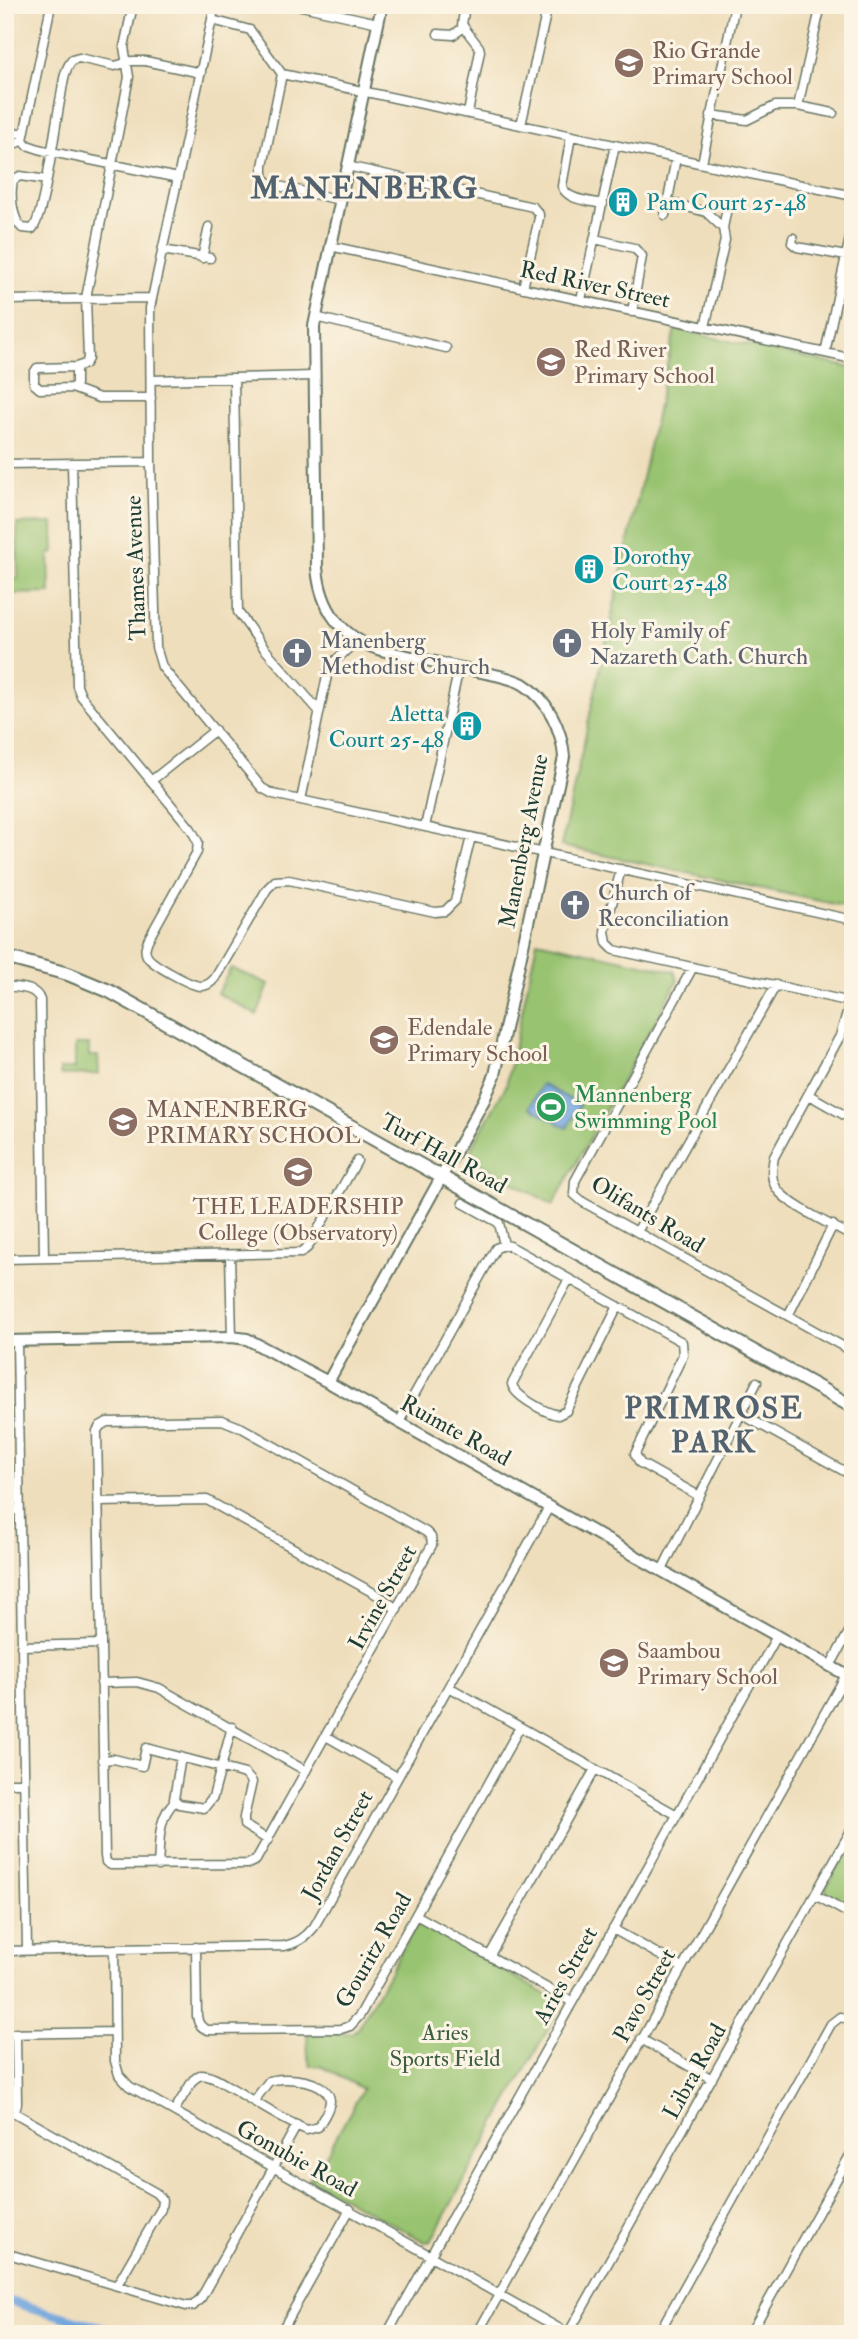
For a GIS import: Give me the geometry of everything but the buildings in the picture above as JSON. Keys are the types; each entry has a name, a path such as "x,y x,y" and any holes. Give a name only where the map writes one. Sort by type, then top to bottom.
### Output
{"main road":[{"name":"Turf Hall Road","path":"5,957 68,974 109,991 853,1407"}],"street":[{"path":"5,148 23,137 51,5"},
{"path":"133,5 124,47 129,78 86,298 88,359 85,364 76,367 37,368 34,384 40,388 72,388 99,398 151,398"},
{"name":"Thames Avenue","path":"215,5 151,298 150,462 157,655 162,667 262,788 273,794 853,920"},
{"path":"297,5 378,23"},
{"name":"Manenberg Avenue","path":"328,1382 484,1100 498,1066 564,765 563,744 558,727 543,702 523,684 381,650 357,640 339,626 327,609 318,578 315,317 382,5"},
{"path":"465,5 462,19 464,27 480,51 468,113"},
{"path":"521,125 548,5"},
{"path":"702,163 735,5"},
{"path":"798,106 821,5"},
{"path":"212,20 250,30 282,74 853,196"},
{"path":"438,34 453,35 464,27"},
{"path":"47,180 20,176 13,180 16,222 22,228 32,229 38,222 47,180 66,72 69,62 79,58 115,66 137,60 201,73"},
{"path":"282,74 262,166 263,177 270,184 340,200"},
{"path":"711,115 747,120 772,106 798,106 833,113"},
{"path":"5,133 23,137 34,148 178,178"},
{"path":"571,136 563,191 569,196 603,204"},
{"path":"581,300 615,145"},
{"path":"665,215 676,158"},
{"path":"347,166 533,207 539,218 523,288"},
{"path":"668,202 706,212 723,228"},
{"path":"705,327 725,240 723,228 727,208"},
{"path":"825,353 853,224"},
{"path":"162,250 206,258 209,227"},
{"path":"793,238 792,243 797,247 846,256"},
{"path":"595,239 634,248 642,256 632,312"},
{"name":"Red River Street","path":"330,246 853,359"},
{"path":"5,300 151,298"},
{"path":"315,317 446,348"},
{"path":"72,388 76,384 76,367"},
{"path":"151,380 314,376"},
{"path":"234,378 238,612 256,639 319,711"},
{"path":"5,464 150,462"},
{"path":"72,463 77,686 81,696 196,836 198,842 195,857 148,940 147,957 155,964 200,986 209,984 267,889 275,881 289,880 435,912 445,911 455,901 471,837"},
{"path":"301,800 328,671 357,640"},
{"path":"425,827 459,667"},
{"path":"151,782 215,730"},
{"path":"621,869 605,931 609,946 623,953 775,985 852,997 843,1030 774,1157 772,1179 777,1190 787,1200 853,1237"},
{"name":"Olifants Road","path":"693,967 575,1181 574,1194 583,1202 853,1352"},
{"path":"637,1232 775,985"},
{"path":"5,986 34,990 40,1000 44,1258"},
{"path":"809,1096 853,1120"},
{"path":"5,1259 305,1251 357,1161"},
{"path":"463,1203 499,1223 504,1244 678,1338 683,1344 683,1355 635,1454 640,1463 699,1496"},
{"path":"788,1316 833,1225"},
{"path":"399,1422 496,1248 504,1244"},
{"path":"230,1255 232,1337"},
{"path":"569,1279 512,1384 517,1394 549,1413 558,1415 566,1411 618,1306"},
{"name":"Ruimte Road","path":"11,1341 232,1337 254,1342 849,1677"},
{"path":"11,1341 19,1510 27,1950"},
{"path":"662,1570 757,1382"},
{"path":"741,1414 853,1476"},
{"name":"Irvine Street","path":"222,1420 233,1423 430,1535 432,1548 397,1609 256,1860 251,1864 158,1866 114,1866 106,1862 96,1436 98,1428 104,1422 222,1420"},
{"path":"98,1502 207,1500 379,1596 397,1609"},
{"name":"Jordan Street","path":"5,1951 285,1946 295,1944 305,1937 314,1927 549,1507"},
{"path":"5,1510 19,1510"},
{"path":"830,1666 853,1625"},
{"name":"Aries Street","path":"387,2334 777,1636"},
{"path":"21,1646 100,1644"},
{"name":"Pavo Street","path":"477,2334 681,1967 849,1677"},
{"path":"100,1683 126,1681 151,1685 232,1727 306,1771"},
{"path":"449,1687 677,1815"},
{"path":"175,1801 199,1809 208,1806 213,1797 232,1727"},
{"name":"Gouritz Road","path":"196,1947 197,2016 203,2028 341,2029 350,2026 360,2015 520,1727"},
{"path":"326,1736 397,1777"},
{"path":"102,1760 114,1759 142,1766 146,1748 243,1773 251,1779 244,1825 268,1840"},
{"path":"158,1866 163,1819 175,1801 174,1789 181,1757"},
{"path":"491,1955 595,1769"},
{"path":"5,1783 24,1783"},
{"name":"Libra Road","path":"569,2334 853,1827"},
{"path":"815,1895 853,1916"},
{"path":"416,1914 572,2002"},
{"path":"613,1930 681,1967"},
{"name":"Gonubie Road","path":"114,1949 116,2068 123,2081 569,2334"},
{"path":"663,2327 831,2024 840,2017 853,2020"},
{"path":"5,2034 114,2032"},
{"path":"16,2033 17,2103 10,2113 156,2193 162,2200 161,2209 117,2285"},
{"path":"641,2039 712,2079"},
{"path":"174,2111 193,2080 200,2075 210,2077 297,2125 311,2130 320,2124 330,2100 326,2092 297,2079 269,2081 254,2101"},
{"path":"5,2253 186,2306 197,2304 297,2125"},
{"path":"768,2334 752,2330 853,2150"},
{"path":"280,2334 350,2209"}],"green space":[{"path":"675,329 853,368 853,908 561,846"},
{"path":"53,523 54,553 49,554 50,593 5,594 5,579 18,578 17,524"},
{"path":"537,941 674,971 678,980 553,1205 474,1160 471,1149 506,1086"},
{"path":"231,968 269,984 257,1015 217,993"},
{"path":"75,1045 89,1045 89,1056 98,1056 99,1074 60,1075 60,1069 75,1069"},
{"path":"853,1839 853,1910 829,1897 825,1889"},
{"name":"Aries Sports Field","path":"420,1924 558,2001 560,2007 431,2241 425,2242 309,2179 314,2177 363,2089 321,2066 310,2066 307,2034 351,2033 357,2029 415,1927"}],"water":[{"path":"542,1084 580,1105 567,1128 530,1107"}],"waterway":[{"path":"5,2300 123,2334"}],"place":[{"name":"Rio Grande Primary School","path":"629,63"},
{"name":"Pam Court 25-48","path":"623,202"},
{"name":"Red River Primary School","path":"551,362"},
{"name":"Dorothy Court 25-48","path":"589,569"},
{"name":"Holy Family of Nazareth Cath. Church","path":"567,643"},
{"name":"Manenberg Methodist Church","path":"297,653"},
{"name":"Aletta Court 25-48","path":"467,726"},
{"name":"Church of Reconciliation","path":"575,905"},
{"name":"Edendale Primary School","path":"384,1040"},
{"name":"Mannenberg Swimming Pool","path":"551,1107"},
{"name":"MANENBERG PRIMARY SCHOOL","path":"123,1122"},
{"name":"THE LEADERSHIP College (Observatory)","path":"298,1172"},
{"name":"Saambou Primary School","path":"614,1663"}],"district":[{"name":"MANENBERG","path":"365,188"},
{"name":"PRIMROSE PARK","path":"714,1425"}]}
